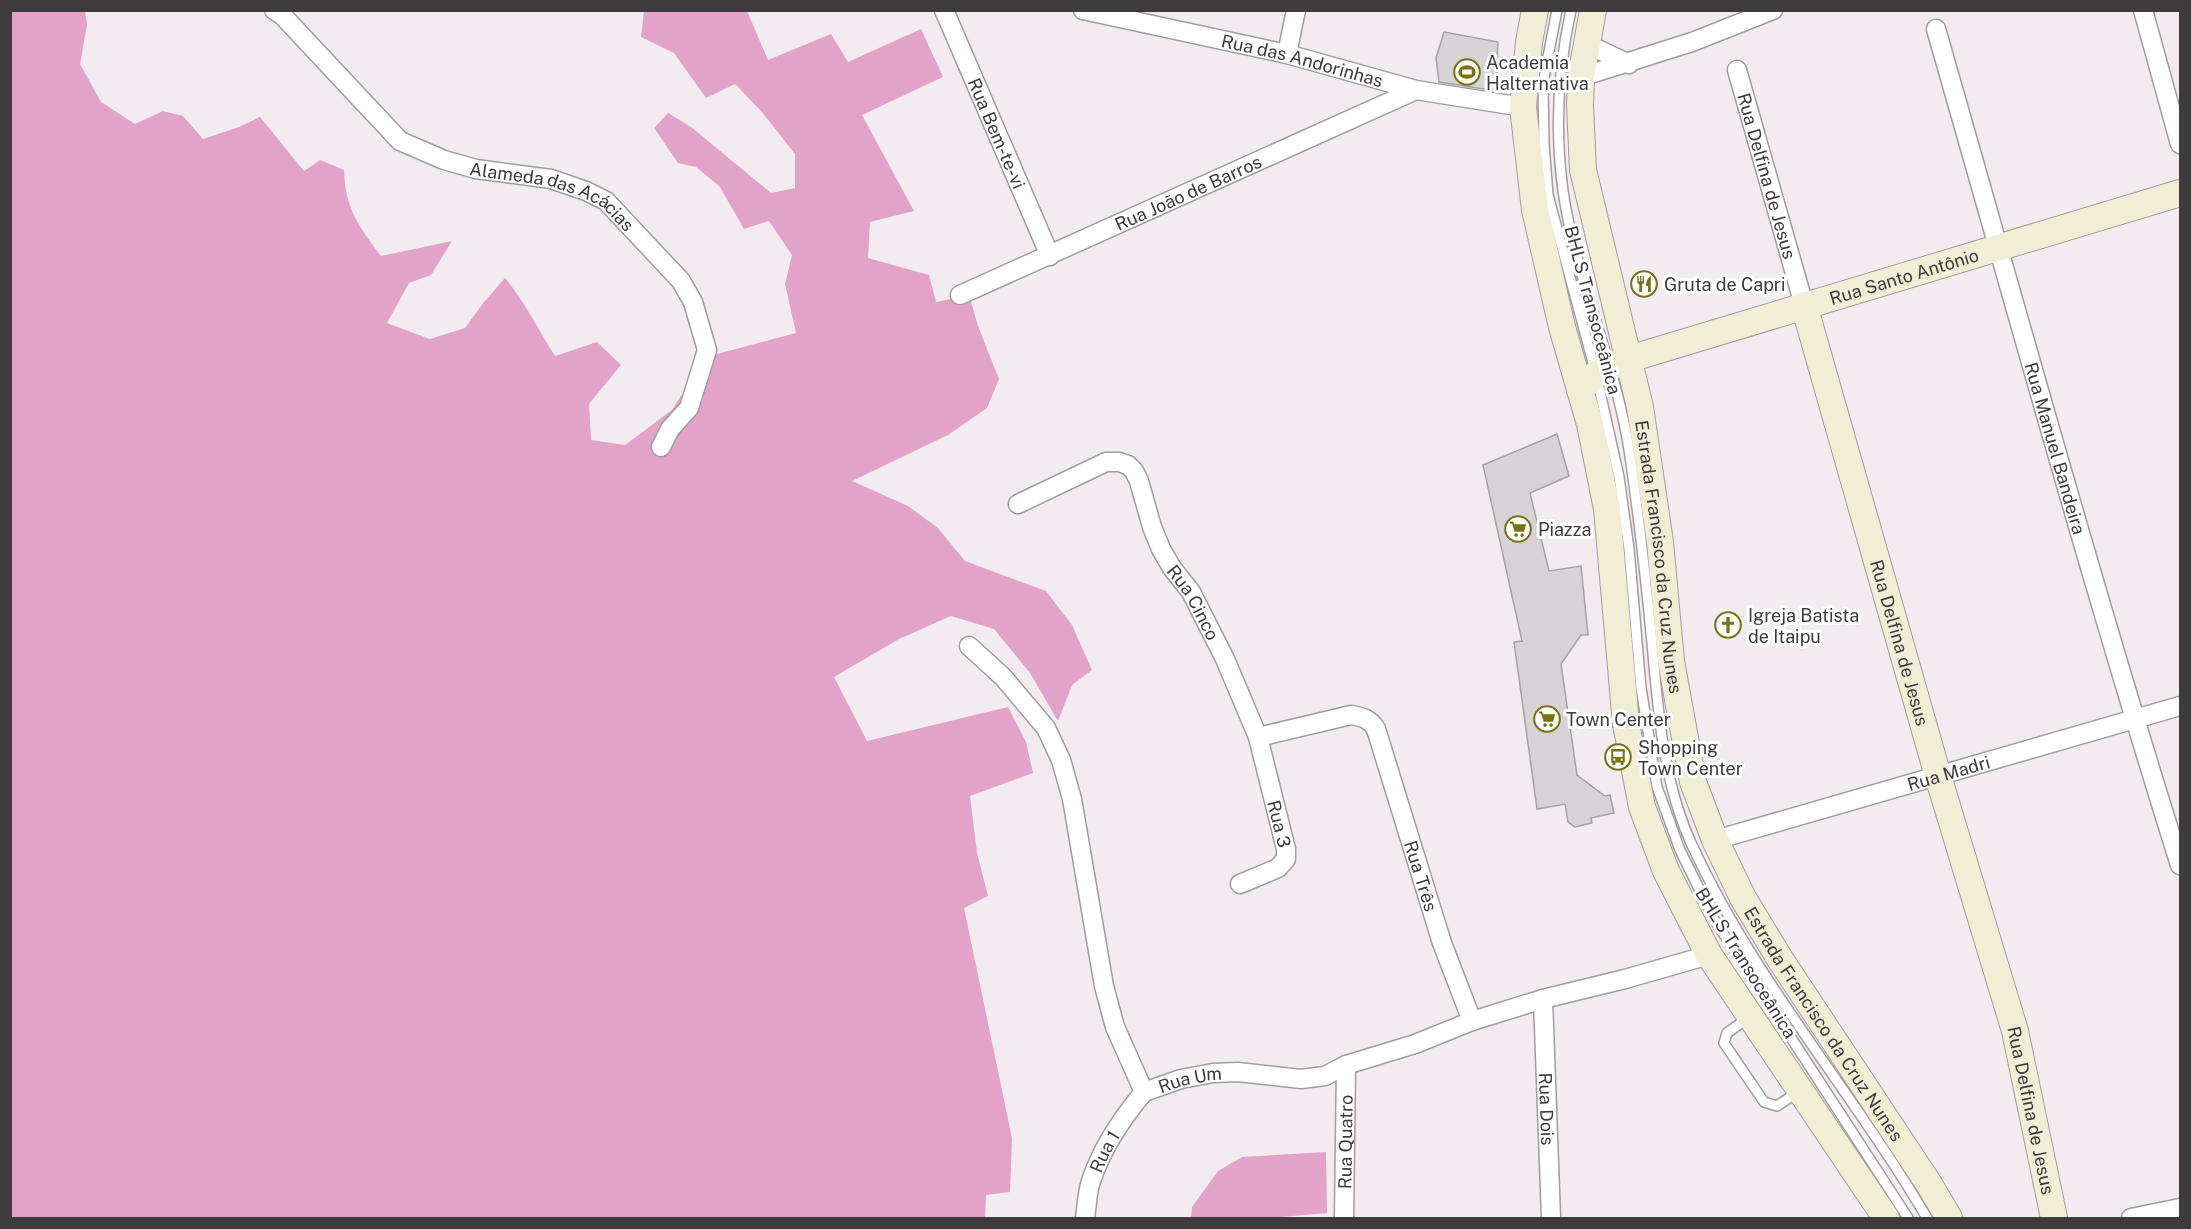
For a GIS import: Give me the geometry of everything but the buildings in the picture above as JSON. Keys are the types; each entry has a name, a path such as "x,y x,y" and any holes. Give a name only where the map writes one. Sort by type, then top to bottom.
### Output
{"main road":[{"name":"Estrada Francisco da Cruz Nunes","path":"1535,10 1529,42 1523,107 1535,210 1562,327 1640,406 1660,542 1671,661 1693,782 1715,840 1743,898 1780,959 1929,1184 1949,1218"},
{"name":"Estrada Francisco da Cruz Nunes","path":"1593,10 1581,77 1583,171 1617,319 1590,424 1607,510 1626,724 1642,807 1666,871 1710,955 1886,1218"},
{"name":"Rua Santo Antônio","path":"1604,372 1804,305 2181,193"},
{"name":"Rua Delfina de Jesus","path":"1804,305 1938,776 2015,1030 2054,1218"}],"street":[{"name":"Alameda das Acácias","path":"274,10 282,15 400,141 444,160 476,169 551,179 586,190 606,201 681,281 693,302 707,350 689,408 670,429 661,447"},
{"name":"Rua Bem-te-vi","path":"944,10 1050,256"},
{"name":"Rua das Andorinhas","path":"1083,10 1287,54 1416,90 1523,107"},
{"path":"1287,54 1296,10"},
{"path":"1581,77 1629,64 1773,10"},
{"path":"2143,10 2181,144"},
{"name":"Rua Manuel Bandeira","path":"1936,29 2134,719 2181,865"},
{"path":"1587,44 1629,64"},
{"name":"Rua Delfina de Jesus","path":"1737,70 1804,305"},
{"name":"Rua João de Barros","path":"960,296 1416,90"},
{"name":"Rua Cinco","path":"1018,504 1106,462 1113,461 1128,465 1139,481 1161,549 1172,568 1191,592 1225,658 1258,737"},
{"name":"Rua Um","path":"969,646 1003,677 1046,728 1062,760 1074,810 1104,986 1115,1027 1144,1092 1181,1079 1213,1073 1238,1072 1300,1079 1325,1076 1346,1065 1415,1044 1472,1021 1543,999 1710,955"},
{"name":"Rua Madri","path":"1715,840 2181,706"},
{"name":"Rua Três","path":"1258,737 1351,715 1365,717 1376,729 1442,943 1472,1021"},
{"name":"Rua 3","path":"1240,884 1278,868 1286,858 1286,849 1258,737"},
{"name":"Rua Dois","path":"1543,999 1551,1218"},
{"name":"Rua Quatro","path":"1344,1218 1346,1065"},
{"name":"Rua 1","path":"1085,1218 1090,1183 1104,1148 1127,1112 1144,1092"},
{"path":"2131,1218 2181,1208"}],"lane":[{"name":"BHLS Transoceânica","path":"1557,10 1544,83 1544,144 1548,195 1630,451 1643,550 1656,685 1670,780 1691,843 1760,969 1900,1171 1927,1218"},
{"name":"BHLS Transoceânica","path":"1571,10 1561,78 1559,121 1563,191 1604,372 1629,549 1641,688 1657,787 1680,850 1714,919 1908,1218"},
{"path":"1750,1016 1727,1033 1724,1043 1764,1102 1777,1106 1800,1090"}],"shaded area":[{"path":"10,11 85,11 87,25 80,64 101,102 135,124 163,111 183,116 203,139 260,117 304,171 320,160 344,170 350,206 366,236 381,256 452,241 431,275 409,283 387,323 430,339 465,328 505,278 555,356 597,342 621,365 589,404 591,440 625,445 672,410 706,357 796,333 785,284 792,255 769,221 744,229 720,187 696,167 678,163 654,128 668,113 691,127 771,193 795,188 795,154 762,112 735,84 706,98 674,53 641,37 644,11 747,11 768,60 831,34 848,62 921,29 943,77 862,115 914,211 870,222 868,258 929,275 936,302 969,295 978,326 999,379 987,408 948,435 852,481 908,506 938,528 965,561 1046,591 1072,625 1092,670 1072,685 1058,721 1030,673 994,629 951,616 899,639 834,677 867,741 1008,707 1026,742 1033,773 970,796 977,853 988,896 964,908 1012,1138 1010,1192 986,1195 985,1218 11,1218"},
{"path":"1326,1152 1327,1213 1270,1218 1191,1218 1192,1207 1218,1171 1242,1157"}],"place":[{"name":"Academia Halternativa","path":"1467,72"},
{"name":"Gruta de Capri","path":"1644,284"},
{"name":"Piazza","path":"1518,529"},
{"name":"Igreja Batista de Itaipu","path":"1728,625"},
{"name":"Town Center","path":"1547,719"},
{"name":"Shopping Town Center","path":"1618,757"}]}
